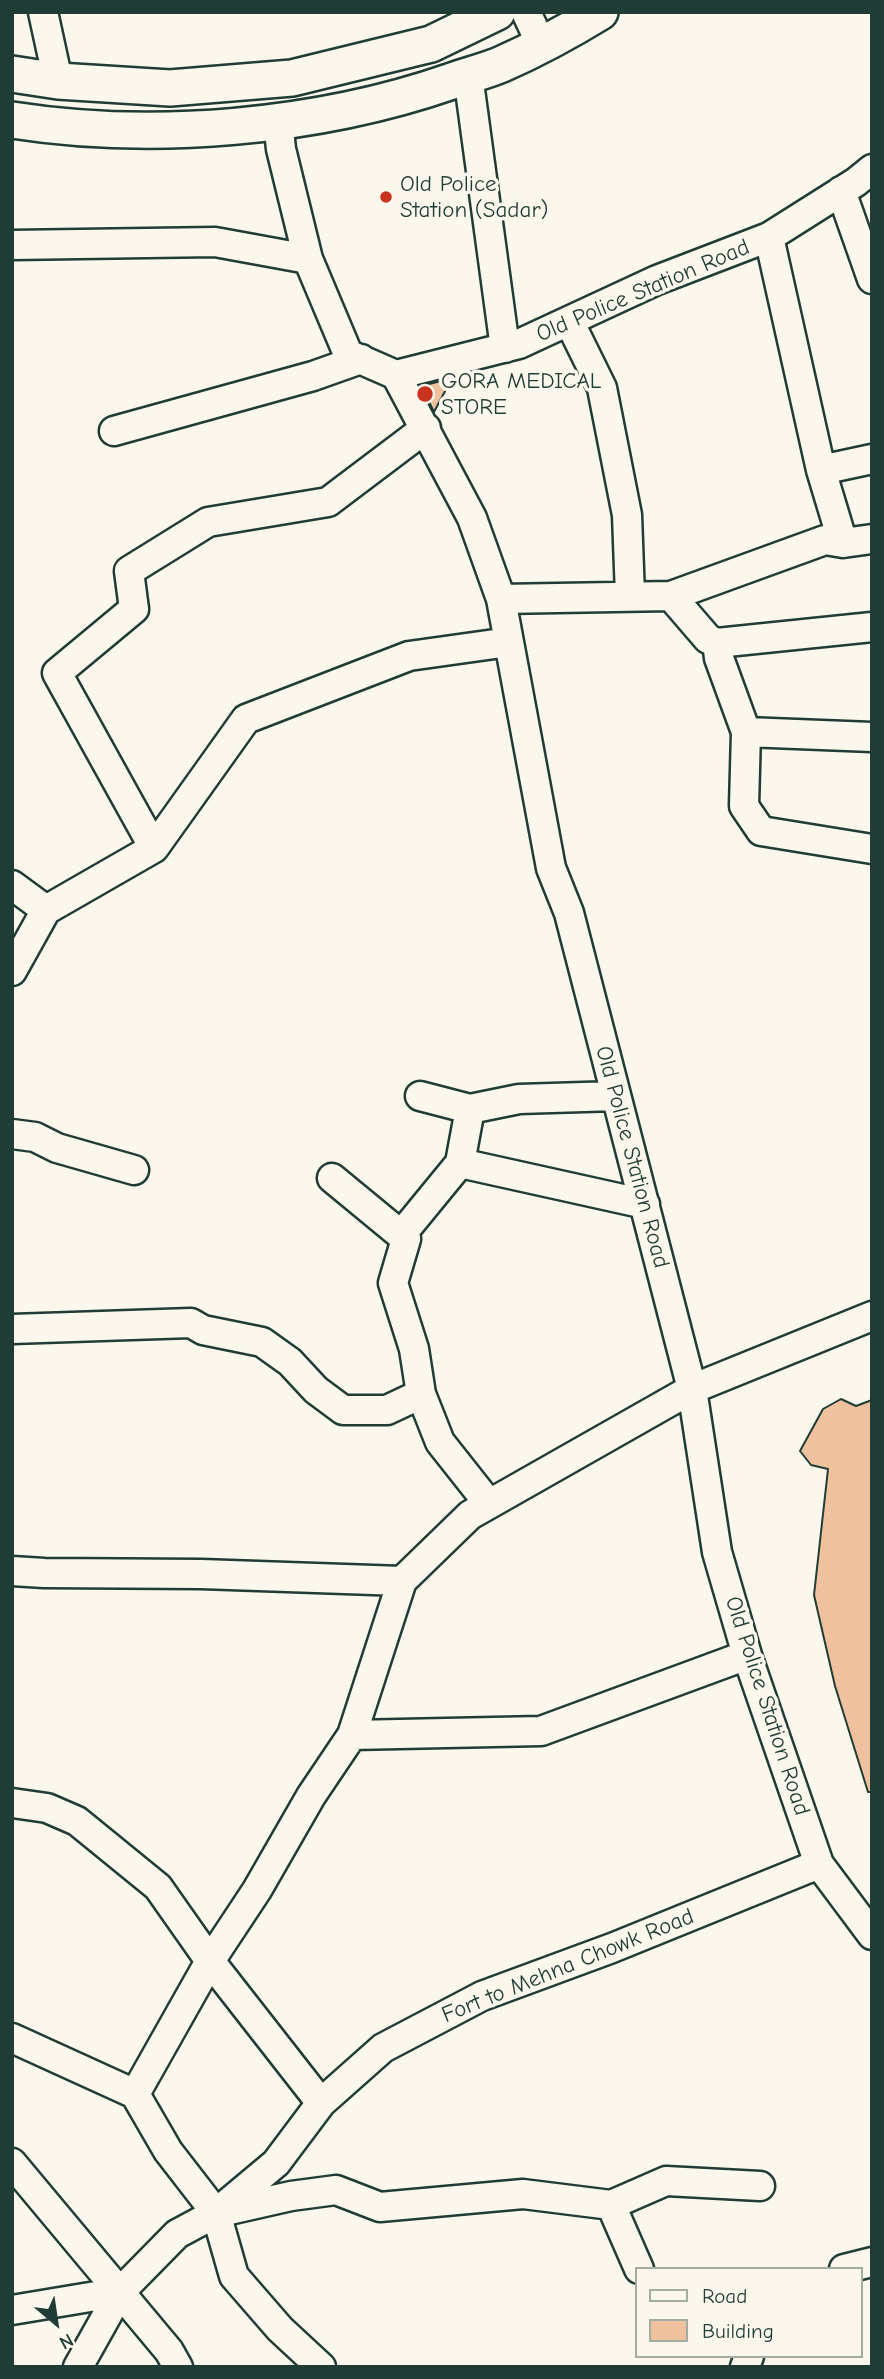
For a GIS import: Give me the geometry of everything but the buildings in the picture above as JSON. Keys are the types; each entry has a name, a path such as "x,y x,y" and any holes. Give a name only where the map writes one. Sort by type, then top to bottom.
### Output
{"main road":[{"path":"12,74 58,81 170,88 292,78 431,44 497,12"},
{"path":"12,120 41,125 147,132 278,120 352,108 403,97 500,65 600,12"}],"street":[{"path":"43,12 58,81"},
{"path":"526,12 541,44"},
{"path":"468,75 505,348"},
{"path":"278,120 281,149 308,259 348,354 396,375"},
{"name":"Old Police Station Road","path":"872,169 768,237 657,280 519,344 396,375 472,518 501,599 551,868 569,913 692,1389 717,1552 747,1655 819,1864 872,1935"},
{"path":"841,191 872,279"},
{"path":"768,237 821,470 843,542"},
{"path":"12,244 215,242 308,259"},
{"path":"569,321 603,387 627,515 630,596"},
{"path":"114,431 313,376 361,359"},
{"path":"154,848 57,673 134,609 128,570 208,522 328,502 426,428"},
{"path":"821,470 872,459"},
{"path":"501,599 671,596 825,540 843,542 872,539"},
{"path":"671,596 708,639 717,643 872,627"},
{"path":"12,971 46,910 154,848 246,719 409,656 509,642"},
{"path":"717,643 719,658 746,732 744,806 761,831 872,849"},
{"path":"746,732 872,737"},
{"path":"12,885 46,910"},
{"path":"420,1096 470,1109 519,1099 616,1096"},
{"path":"401,1235 460,1163 470,1109"},
{"path":"12,1134 34,1137 57,1148 134,1170"},
{"path":"460,1163 645,1204"},
{"path":"332,1178 406,1239 393,1283 414,1349 421,1394 440,1442 489,1504"},
{"path":"135,2094 210,1961 257,1890 311,1796 352,1735 402,1581 470,1515 692,1389 872,1316"},
{"path":"12,1329 191,1323 204,1330 261,1342 290,1362 316,1390 343,1410 387,1410 421,1394"},
{"path":"12,1571 402,1581"},
{"path":"352,1735 541,1731 747,1655"},
{"path":"12,1803 47,1808 77,1821 158,1887 210,1961 321,2103"},
{"name":"Fort to Mehna Chowk Road","path":"216,2213 276,2163 321,2103 383,2048 482,1996 612,1948 819,1864"},
{"path":"12,2038 135,2094 168,2151 216,2213 234,2276 281,2329 321,2367"},
{"path":"12,2163 169,2351 178,2367"},
{"path":"78,2367 120,2292 177,2234 216,2213 291,2196 336,2190 380,2207 523,2194 611,2205 666,2181 760,2186"},
{"path":"611,2205 638,2267"},
{"path":"852,2267 872,2262"},
{"path":"12,2310 120,2292"}],"place":[{"name":"Old Police Station (Sadar)","path":"386,197"},
{"name":"GORA MEDICAL STORE","path":"425,394"}]}
